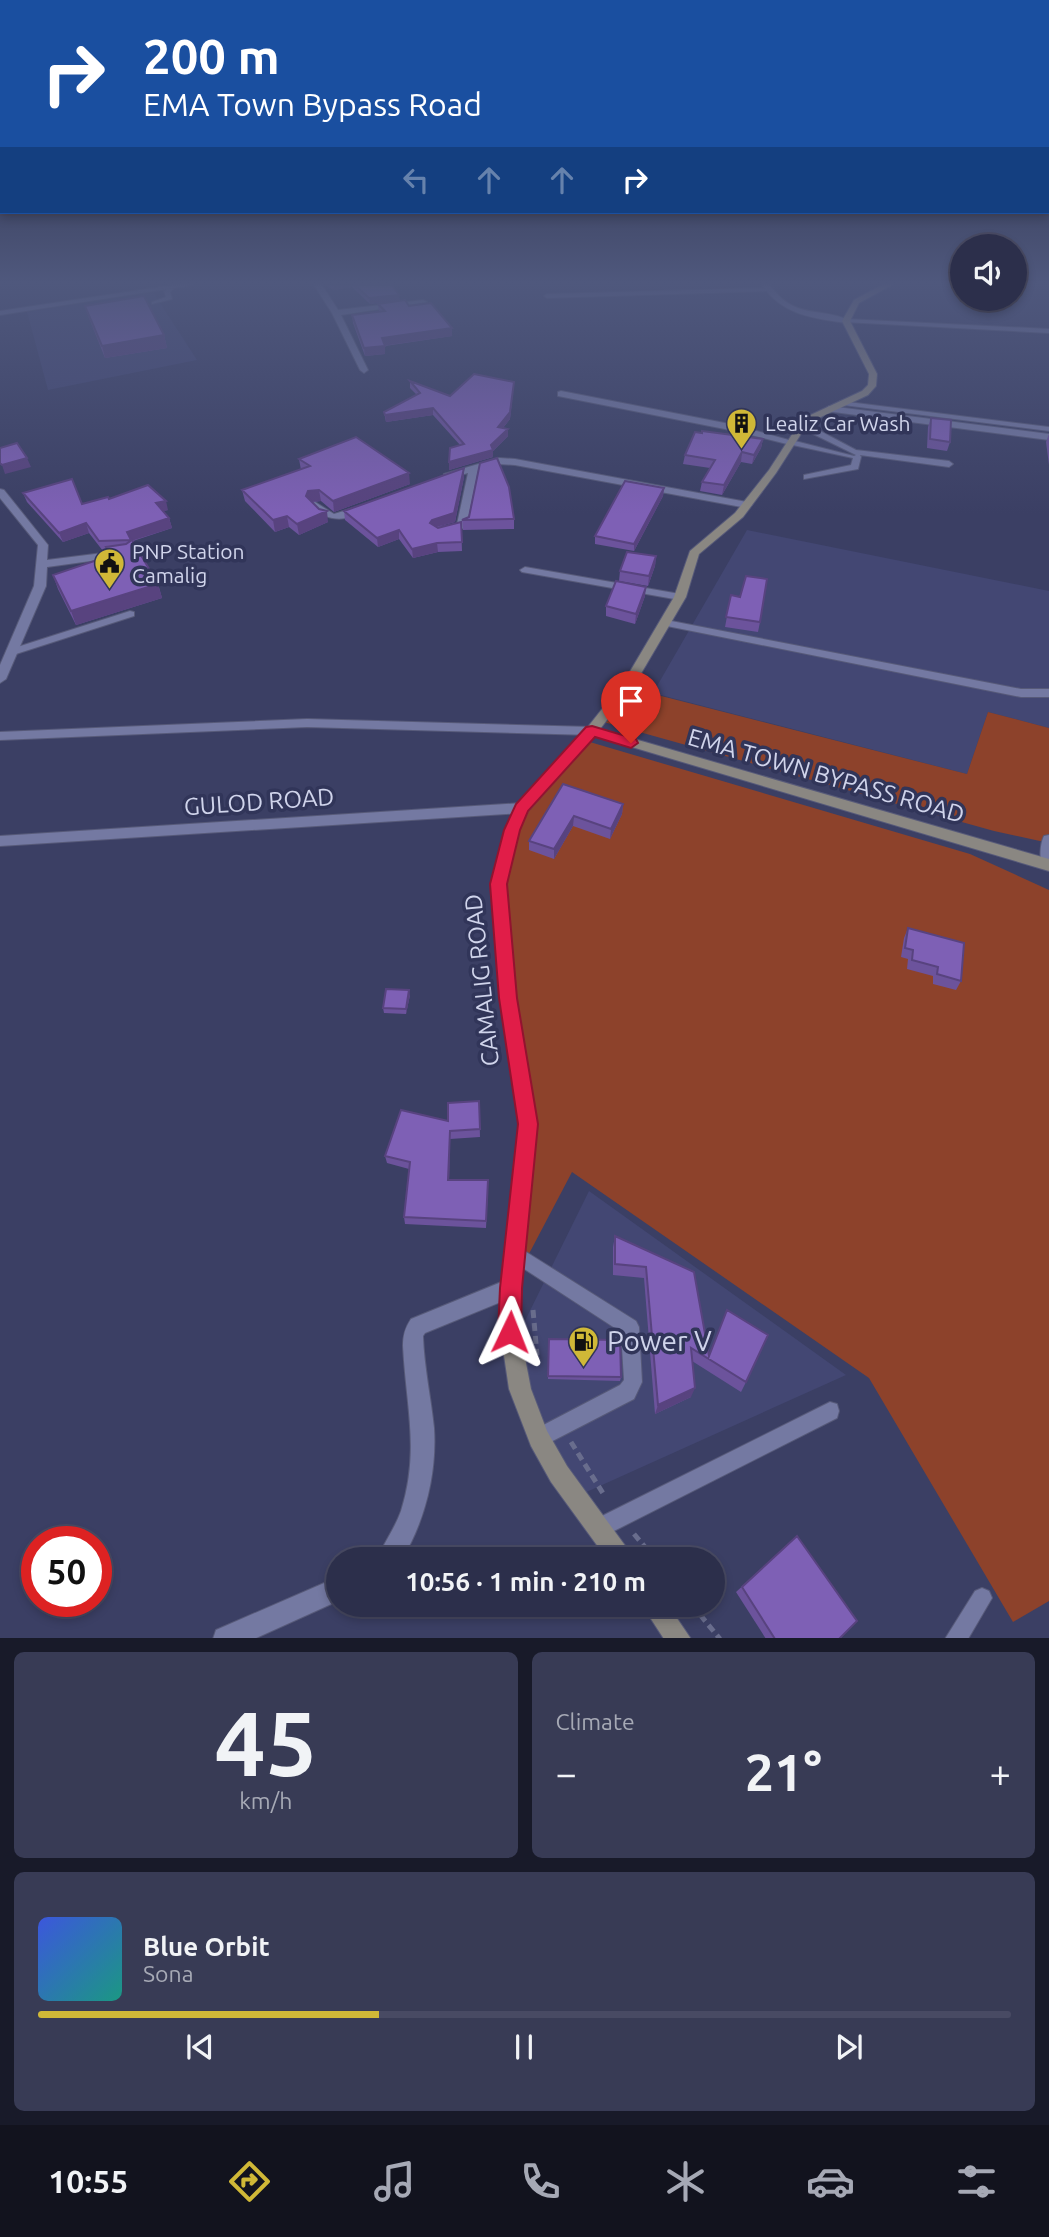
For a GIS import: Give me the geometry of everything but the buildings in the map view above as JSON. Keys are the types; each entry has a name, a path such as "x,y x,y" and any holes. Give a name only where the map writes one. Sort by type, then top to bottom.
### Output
{"main road":[{"name":"CAMALIG ROAD","path":"612,1547 559,1474 539,1438 520,1389 514,1362 510,1332 511,1288 528,1124 508,998 498,884 512,830 522,808 592,731 630,682 680,597 694,553 730,524 747,506 809,418 865,393 874,381 865,361"},
{"name":"EMA TOWN BYPASS ROAD","path":"592,731 1048,865"},
{"path":"663,1617 678,1638"}],"street":[{"path":"360,361 364,370"},
{"path":"561,394 735,428 791,443"},
{"path":"829,409 1049,437"},
{"path":"438,479 499,461 514,462 747,506"},
{"path":"438,531 462,526 474,468"},
{"path":"0,492 43,545 40,586 0,678"},
{"path":"315,505 327,516 334,518 379,502"},
{"path":"42,564 130,553"},
{"path":"0,736 307,723 592,731"},
{"name":"GULOD ROAD","path":"0,841 522,808"},
{"path":"1048,865 1049,840"},
{"path":"397,1547 415,1502 423,1433 412,1334 418,1326 511,1288"},
{"path":"227,1638 326,1594"}],"lane":[{"path":"843,403 1049,429"},
{"path":"802,425 854,452 949,464"},
{"path":"791,443 926,469"},
{"path":"807,477 855,467 857,457"},
{"path":"525,570 680,597"},
{"path":"12,652 130,614"},
{"path":"666,622 1020,693 1049,693"},
{"path":"514,1253 630,1327 634,1381 627,1392 539,1438"},
{"path":"599,1528 830,1411"},
{"path":"956,1638 982,1598"}],"path":[{"path":"532,1300 538,1364"},
{"path":"562,1427 621,1518 645,1547"},
{"path":"702,1617 719,1638"}],"shaded area":[{"path":"40,361 190,361 48,390"},
{"path":"747,530 1049,591 1049,728 988,712 967,774 653,693"},
{"path":"626,687 967,774 988,712 1049,728 1049,843 994,831 600,721"},
{"path":"583,740 970,854 1049,890 1049,1601 1013,1622 869,1378 572,1172 511,1288 528,1124 499,912 512,830"},
{"path":"589,1191 846,1375 582,1494 528,1394 521,1329"}],"place":[{"name":"Lealiz Car Wash","path":"742,451"},
{"name":"PNP Station Camalig","path":"109,591"},
{"name":"Power V","path":"584,1368"}],"route":[{"path":"510,1332 511,1288 528,1124 508,998 498,884 512,830 522,808 545,780 592,731 631,743"}]}
